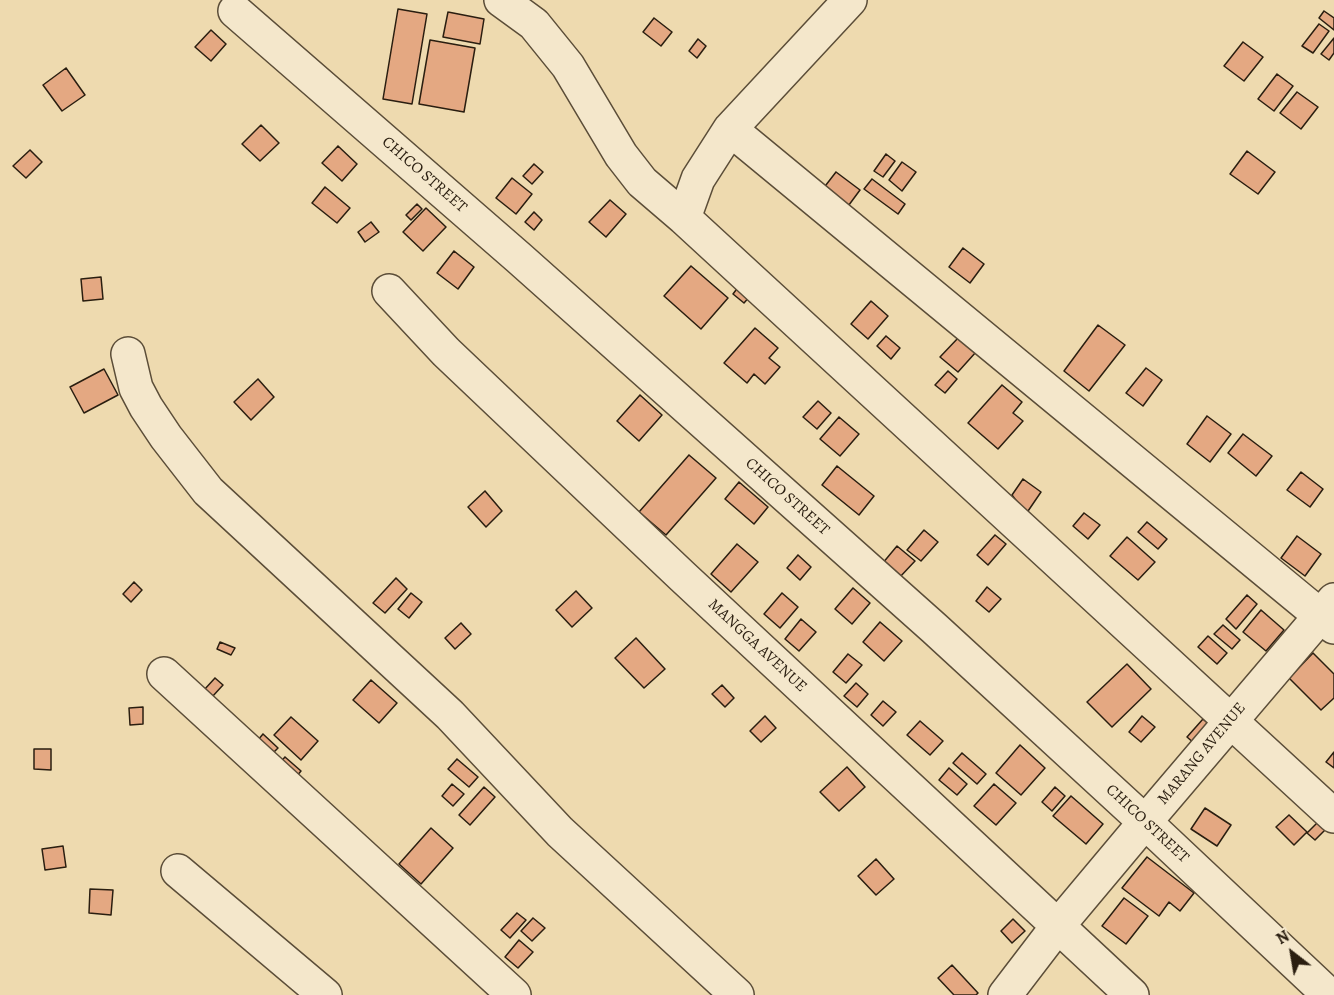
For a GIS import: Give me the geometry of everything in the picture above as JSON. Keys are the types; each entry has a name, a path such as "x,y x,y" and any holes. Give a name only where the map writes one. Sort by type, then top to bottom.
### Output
{"street":[{"path":"501,0 534,24 568,66 621,155 642,182 684,218 1334,816"},
{"path":"684,218 698,179 730,129 850,0"},
{"name":"CHICO STREET","path":"235,11 519,258 934,628 1329,995"},
{"path":"730,129 1330,614"},
{"name":"MANGGA AVENUE","path":"390,291 463,368 1132,995"},
{"path":"128,354 136,388 146,407 208,491 450,716 560,832 737,995"},
{"name":"MARANG AVENUE","path":"1005,995 1057,927 1230,720 1330,614"},
{"path":"164,674 514,995"},
{"path":"178,871 325,995"}],"building":[{"path":"398,9 427,14 412,104 383,99"},
{"path":"1324,11 1334,18 1334,30 1319,18"},
{"path":"448,12 484,19 480,44 443,37"},
{"path":"654,18 672,32 661,46 643,32"},
{"path":"1319,24 1329,31 1313,53 1302,46"},
{"path":"211,30 226,44 211,61 195,47"},
{"path":"1334,38 1334,53 1329,60 1321,54"},
{"path":"698,39 706,46 697,58 689,51"},
{"path":"430,40 475,48 464,112 419,104"},
{"path":"1243,42 1263,57 1244,81 1224,66"},
{"path":"66,68 85,95 62,111 43,85"},
{"path":"1277,74 1293,86 1274,111 1258,99"},
{"path":"1297,92 1318,107 1301,129 1280,113"},
{"path":"261,125 279,143 260,161 242,144"},
{"path":"338,146 357,164 342,181 322,163"},
{"path":"30,150 42,162 26,178 13,166"},
{"path":"1247,151 1275,172 1258,194 1230,174"},
{"path":"886,154 895,161 883,177 874,171"},
{"path":"902,162 916,172 902,191 889,180"},
{"path":"534,164 543,172 532,184 523,176"},
{"path":"836,172 860,190 843,213 819,194"},
{"path":"512,178 532,194 516,214 496,198"},
{"path":"872,179 905,204 898,214 864,189"},
{"path":"325,187 350,208 337,223 312,203"},
{"path":"610,200 626,214 606,237 589,222"},
{"path":"417,204 422,209 411,220 406,215"},
{"path":"426,208 446,227 423,251 403,232"},
{"path":"534,212 542,220 534,230 525,222"},
{"path":"371,222 379,232 365,242 358,232"},
{"path":"963,248 984,264 970,283 949,267"},
{"path":"454,251 474,267 458,289 437,273"},
{"path":"691,266 728,298 701,329 664,296"},
{"path":"101,277 103,299 83,301 81,279"},
{"path":"739,286 750,296 744,303 733,294"},
{"path":"871,301 888,316 868,339 851,324"},
{"path":"1098,325 1125,345 1089,391 1064,371"},
{"path":"755,328 778,348 769,358 780,367 765,384 754,374 747,383 724,363"},
{"path":"886,336 900,348 891,359 877,346"},
{"path":"959,337 976,352 958,372 940,357"},
{"path":"1146,368 1162,380 1143,406 1126,393"},
{"path":"104,369 118,395 84,413 70,387"},
{"path":"948,371 957,379 945,393 935,385"},
{"path":"258,379 274,397 251,420 234,402"},
{"path":"1002,385 1022,402 1013,413 1023,421 998,449 968,423"},
{"path":"640,395 662,415 639,441 617,421"},
{"path":"818,401 831,413 817,429 803,417"},
{"path":"1207,416 1231,434 1210,462 1187,444"},
{"path":"839,417 859,434 840,456 820,439"},
{"path":"1243,434 1272,456 1256,476 1228,453"},
{"path":"689,455 716,478 666,535 639,512"},
{"path":"837,466 874,496 859,515 822,485"},
{"path":"1301,472 1323,489 1310,507 1287,490"},
{"path":"1023,479 1041,492 1026,514 1012,495"},
{"path":"739,482 768,507 754,524 725,499"},
{"path":"485,491 502,511 486,527 468,507"},
{"path":"1084,513 1100,525 1088,539 1073,526"},
{"path":"1147,522 1167,539 1158,549 1138,532"},
{"path":"924,530 938,542 921,561 907,550"},
{"path":"995,535 1006,544 988,565 977,555"},
{"path":"1297,536 1321,554 1305,576 1281,558"},
{"path":"1127,537 1155,562 1138,580 1110,556"},
{"path":"737,544 758,562 731,592 711,574"},
{"path":"897,546 915,561 899,578 882,564"},
{"path":"798,555 811,567 800,580 787,568"},
{"path":"396,578 407,589 385,613 373,603"},
{"path":"134,582 142,590 131,602 123,594"},
{"path":"987,587 1001,599 989,612 976,601"},
{"path":"853,588 870,603 852,624 835,609"},
{"path":"576,591 592,608 572,627 556,610"},
{"path":"411,593 422,602 409,618 398,609"},
{"path":"782,593 798,607 780,628 764,614"},
{"path":"1247,595 1257,604 1236,629 1226,619"},
{"path":"1261,610 1284,630 1266,651 1243,632"},
{"path":"801,619 816,632 799,651 785,639"},
{"path":"880,622 902,641 884,661 863,642"},
{"path":"461,623 471,634 455,649 445,638"},
{"path":"1223,625 1240,640 1232,649 1214,634"},
{"path":"1208,636 1227,653 1217,664 1198,647"},
{"path":"636,638 665,669 644,688 615,658"},
{"path":"220,642 235,648 231,655 217,649"},
{"path":"1313,653 1334,674 1334,698 1321,710 1289,678"},
{"path":"848,654 862,665 846,683 833,672"},
{"path":"1127,664 1151,689 1112,727 1087,702"},
{"path":"215,678 223,685 212,697 204,690"},
{"path":"371,680 397,703 379,723 353,700"},
{"path":"856,683 868,694 857,707 844,696"},
{"path":"722,685 734,698 725,707 712,694"},
{"path":"883,701 896,712 883,726 871,715"},
{"path":"143,707 143,724 130,725 129,708"},
{"path":"765,716 776,728 761,742 750,731"},
{"path":"1142,716 1155,727 1141,742 1129,732"},
{"path":"291,717 318,741 301,760 274,735"},
{"path":"1203,719 1211,726 1195,744 1187,737"},
{"path":"920,721 943,741 930,755 907,735"},
{"path":"263,734 278,748 267,759 253,746"},
{"path":"1020,745 1045,768 1021,795 996,773"},
{"path":"34,749 51,749 51,770 34,769"},
{"path":"1334,752 1334,768 1326,762"},
{"path":"962,753 986,774 977,784 953,763"},
{"path":"285,757 301,771 291,783 275,768"},
{"path":"457,759 478,777 469,787 448,769"},
{"path":"847,767 865,787 839,811 820,792"},
{"path":"949,768 967,784 957,795 939,780"},
{"path":"452,784 464,794 453,806 442,796"},
{"path":"994,784 1016,803 996,825 974,806"},
{"path":"484,787 495,797 470,825 459,815"},
{"path":"1055,787 1065,796 1052,811 1042,802"},
{"path":"1071,796 1103,824 1086,844 1053,816"},
{"path":"1205,808 1231,825 1217,846 1191,829"},
{"path":"1289,815 1307,832 1294,845 1276,827"},
{"path":"1317,823 1325,830 1315,840 1307,833"},
{"path":"431,828 453,848 421,884 399,864"},
{"path":"63,846 66,867 45,870 42,849"},
{"path":"1147,857 1194,893 1180,911 1169,902 1159,916 1122,888"},
{"path":"876,859 894,879 876,895 858,876"},
{"path":"90,889 113,890 111,915 89,913"},
{"path":"1124,898 1148,916 1126,944 1102,926"},
{"path":"517,913 526,920 510,938 501,930"},
{"path":"533,918 545,928 532,941 521,931"},
{"path":"1013,919 1025,931 1012,943 1001,931"},
{"path":"519,940 533,952 518,968 505,957"},
{"path":"952,965 978,993 976,995 954,995 938,978"}]}
